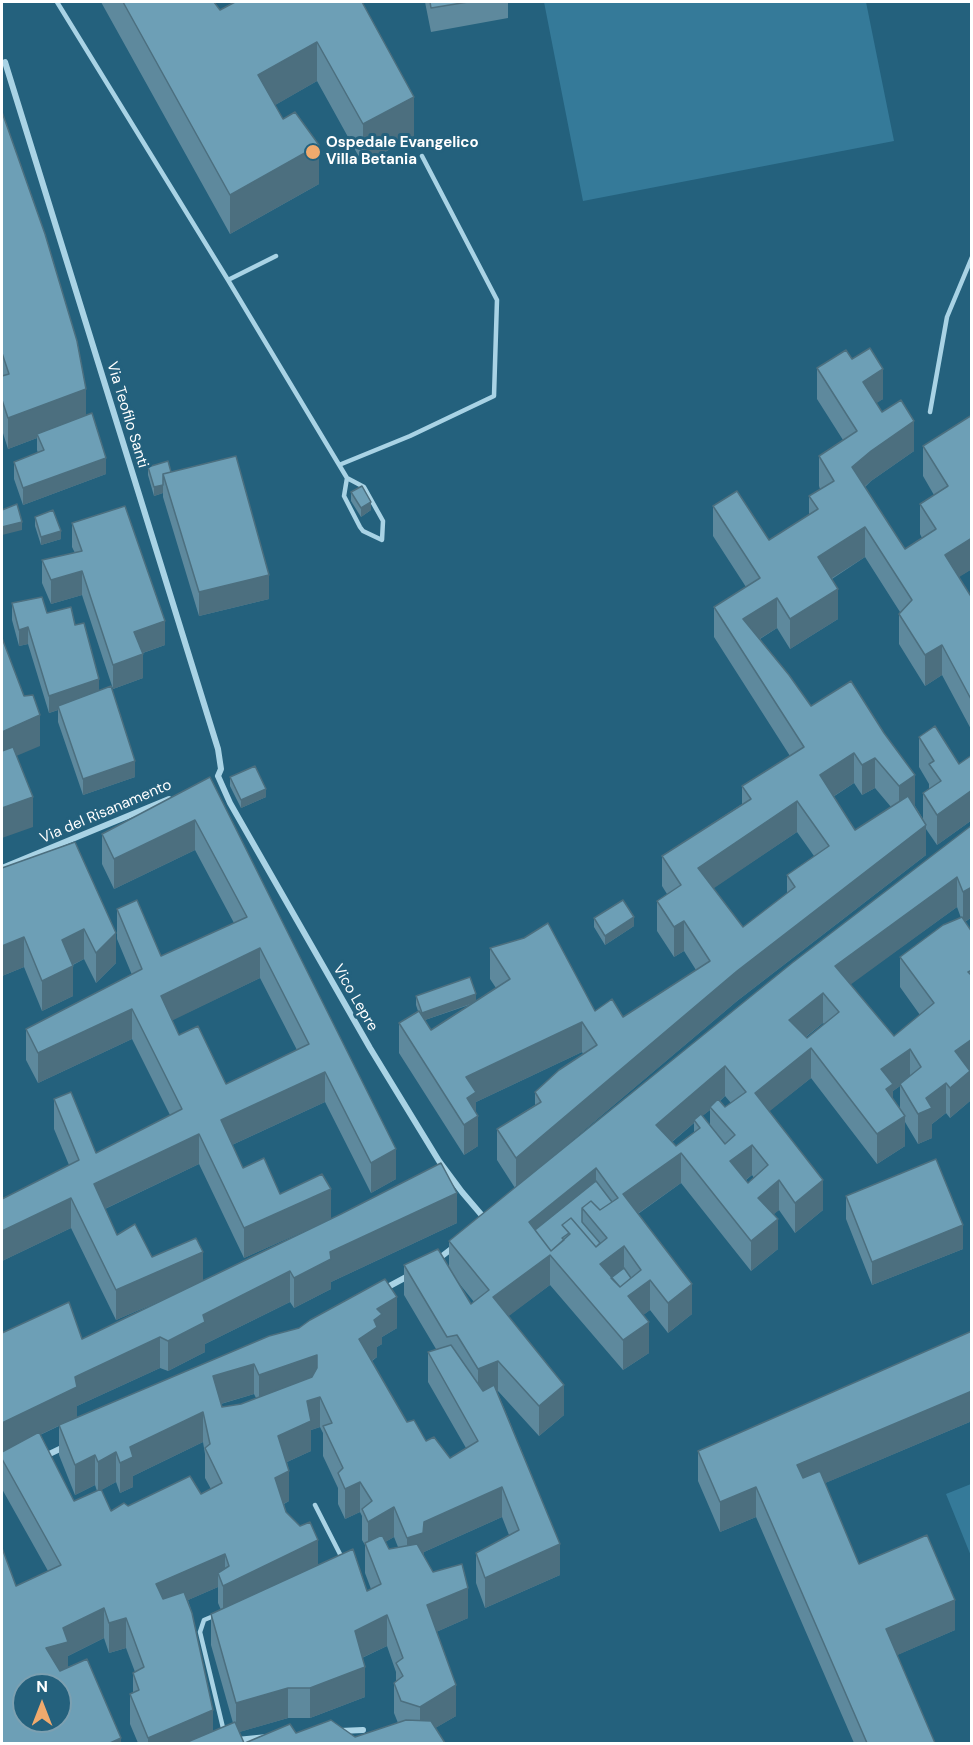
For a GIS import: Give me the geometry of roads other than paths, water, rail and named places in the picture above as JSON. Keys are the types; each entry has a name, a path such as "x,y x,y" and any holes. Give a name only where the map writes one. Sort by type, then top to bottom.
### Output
{"street":[{"name":"Via Teofilo Santi","path":"5,62 218,749 221,769 216,778"},
{"name":"Vico Lepre","path":"216,778 370,1048 439,1161 488,1222 479,1228"},
{"name":"Via del Risanamento","path":"2,868 176,796"},
{"path":"436,1262 462,1242"},
{"path":"375,1293 415,1272"},
{"path":"33,1462 75,1442"},
{"path":"329,1732 363,1730"},
{"path":"223,1742 272,1736"}],"lane":[{"path":"57,2 347,478 364,488 369,496 383,521 382,540 363,531 360,527 344,496 347,478"},
{"path":"339,465 410,436 494,396 497,300 422,156"},
{"path":"228,280 276,256"},
{"path":"930,412 947,317 972,257"},
{"path":"315,1505 346,1566"},
{"path":"222,1613 204,1620 200,1632 223,1742"}],"place":[{"name":"Ospedale Evangelico Villa Betania","path":"313,152"}]}
